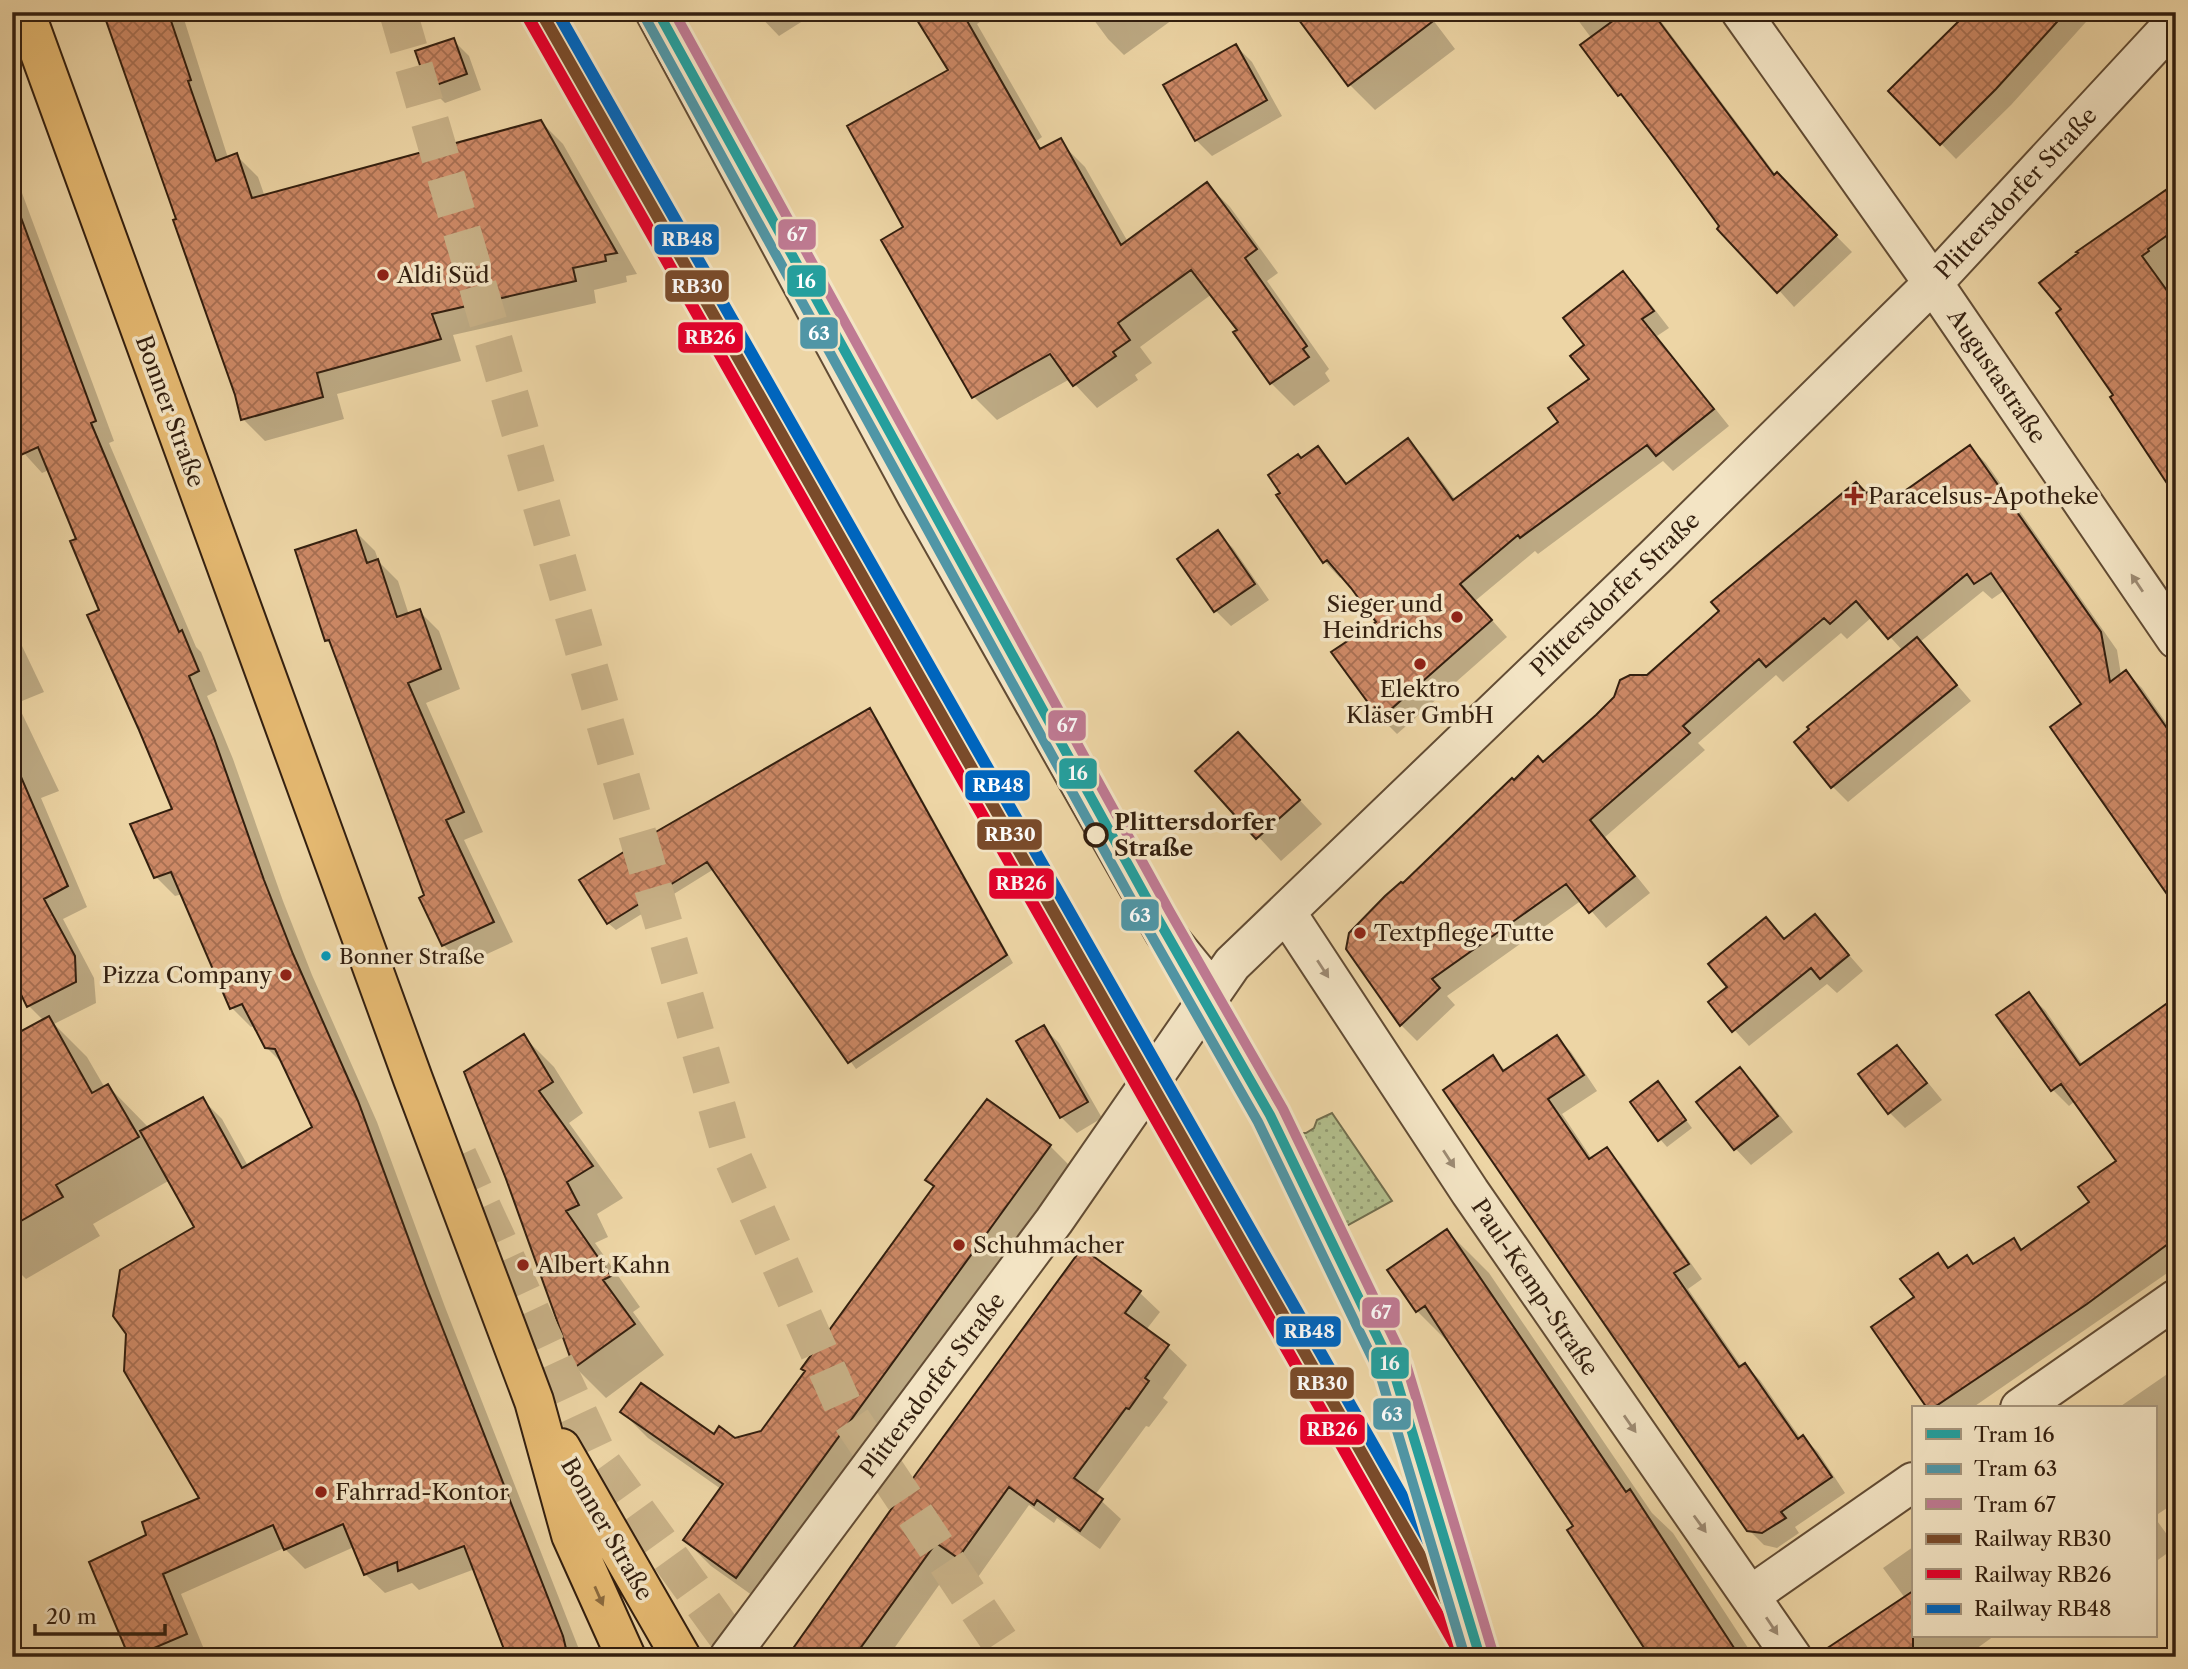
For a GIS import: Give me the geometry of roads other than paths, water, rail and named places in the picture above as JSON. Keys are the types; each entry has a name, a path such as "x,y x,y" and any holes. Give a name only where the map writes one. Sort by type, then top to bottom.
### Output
{"main road":[{"name":"Bonner Straße","path":"25,12 415,1087 534,1401 571,1535 626,1657"},
{"name":"Bonner Straße","path":"534,1401 681,1657"}],"street":[{"path":"655,12 917,496 1164,932 1212,991"},
{"name":"Augustastraße","path":"1741,12 1933,282 2176,639"},
{"name":"Plittersdorfer Straße","path":"729,1657 1054,1221 1231,964 1665,547 1933,282 2176,22"},
{"name":"Paul-Kemp-Straße","path":"1286,912 1478,1203 1792,1657"},
{"path":"2023,1406 2176,1299"},
{"path":"1751,1595 1912,1483"}],"tunnel":[{"path":"398,12 730,1152 845,1410 1010,1657"},
{"path":"458,1156 601,1462 742,1657"}],"tram line":[{"name":"16","path":"658,12 1158,919 1270,1115 1393,1369 1480,1657"},
{"name":"67","path":"674,12 1170,912 1283,1109 1406,1364 1493,1653"},
{"name":"63","path":"646,19 1146,926 1258,1122 1380,1374 1465,1657"}],"rail line":[{"name":"RB30","path":"541,12 1478,1657"},
{"name":"RB48","path":"557,12 1490,1650"},
{"name":"RB26","path":"529,19 1462,1657"}],"place":[{"name":"Aldi Süd","path":"383,275"},
{"name":"Paracelsus-Apotheke","path":"1854,496"},
{"name":"Sieger und Heindrichs","path":"1457,617"},
{"name":"Elektro Kläser GmbH","path":"1420,664"},
{"name":"Plittersdorfer Straße","path":"1096,835"},
{"name":"Textpflege Tutte","path":"1360,933"},
{"name":"Bonner Straße","path":"326,956"},
{"name":"Pizza Company","path":"286,975"},
{"name":"Schuhmacher","path":"959,1245"},
{"name":"Albert Kahn","path":"523,1265"},
{"name":"Fahrrad-Kontor","path":"321,1492"}]}
